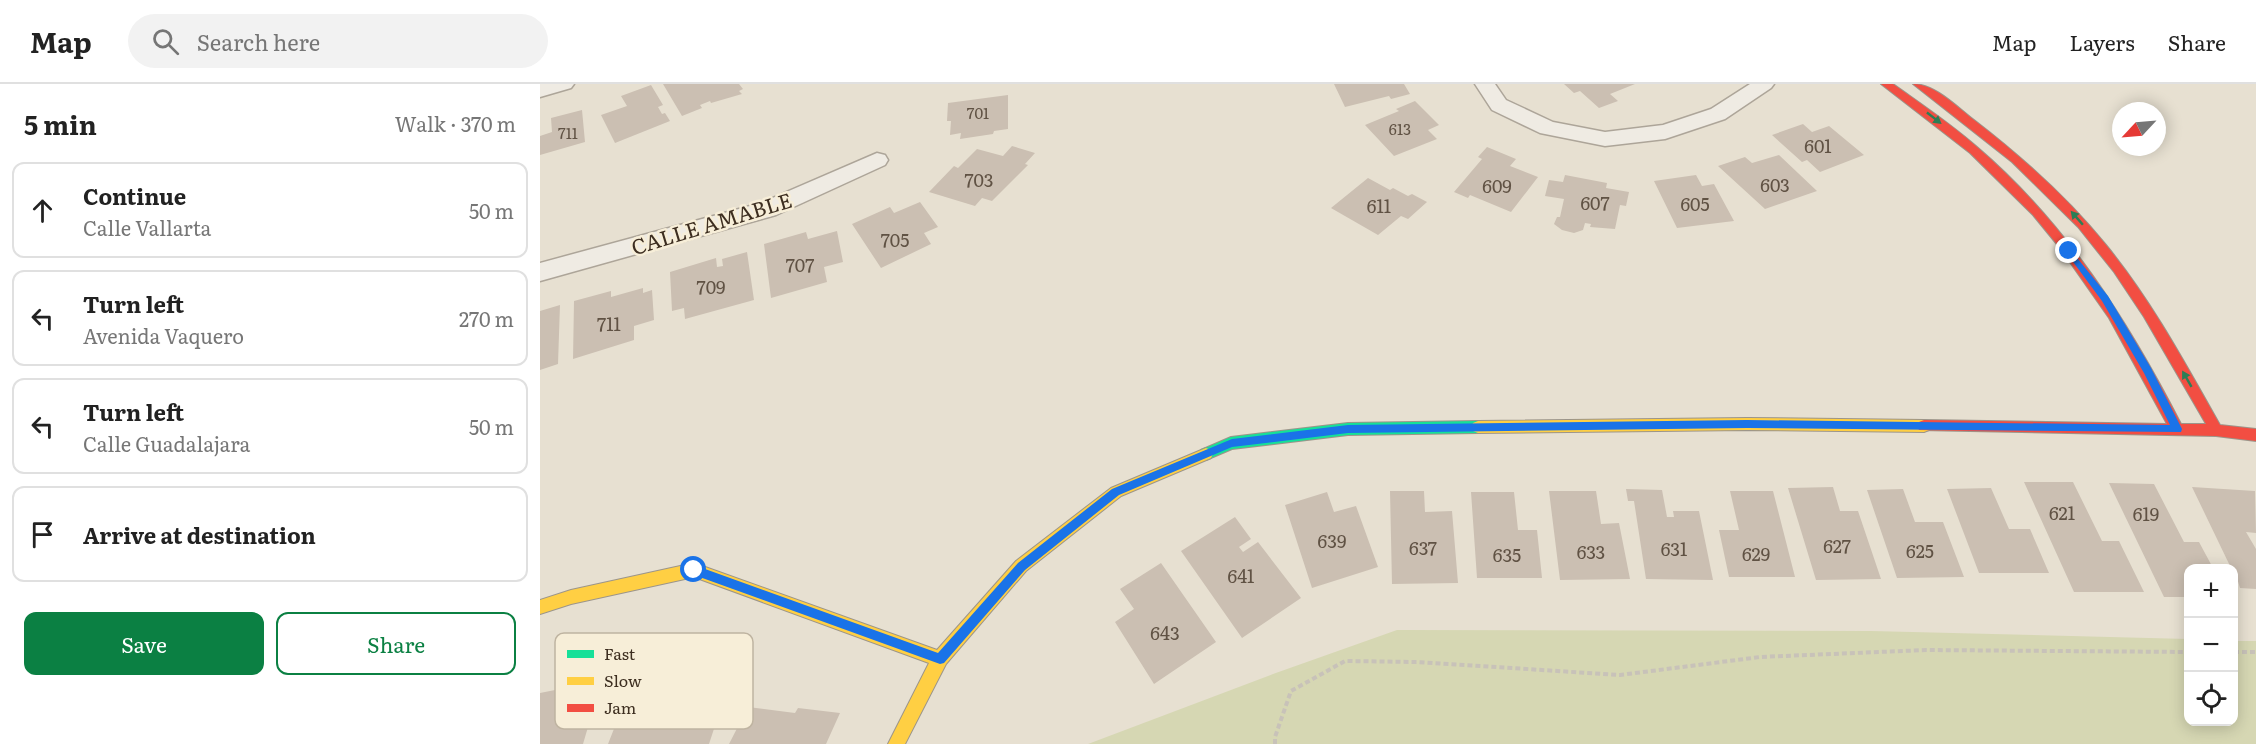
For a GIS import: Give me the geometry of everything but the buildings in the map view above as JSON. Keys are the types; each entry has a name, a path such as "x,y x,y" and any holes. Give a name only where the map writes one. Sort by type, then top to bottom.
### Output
{"street":[{"path":"540,91 564,84"},
{"path":"1485,84 1499,105 1548,128 1605,139 1665,132 1718,114 1764,84"},
{"path":"1886,84 1932,116 1985,160 2032,208 2069,251 2105,298 2148,370 2177,429"},
{"path":"1918,84 1973,121 2032,171 2076,217 2130,285 2161,332 2216,430"},
{"name":"CALLE AMABLE","path":"540,272 768,209 877,160"},
{"path":"896,744 940,659 1021,566 1116,492 1232,443 1348,429 1747,424 2177,429 2216,430 2256,435"},
{"path":"540,608 571,597 694,570 940,659"}],"path":[{"path":"1275,744 1275,737 1291,691 1345,661 1418,662 1620,675 1760,657 1914,650 2184,652"},
{"path":"2238,652 2256,652"}],"green space":[{"path":"1397,630 1871,631 2184,639 2184,726 2238,726 2238,641 2256,641 2256,744 1088,744"}],"traffic: fast":[{"path":"1206,454 1231,443 1348,429 1478,427"}],"traffic: slow":[{"path":"1478,427 1747,424 1924,426"},
{"path":"896,744 940,659 1021,566 1116,492 1206,454"},
{"path":"540,607 571,597 694,570 940,659"}],"traffic: jam":[{"path":"1886,84 1974,150 2037,212 2090,279 2113,314 2136,351 2177,429"},
{"path":"1918,84 2016,160 2082,224 2118,269 2149,314 2216,430"},
{"path":"1924,426 2216,430 2256,435"}],"route":[{"path":"694,570 940,659 1021,566 1116,492 1232,443 1348,429 1747,424 2177,429 2148,370 2105,298 2069,251"}]}
